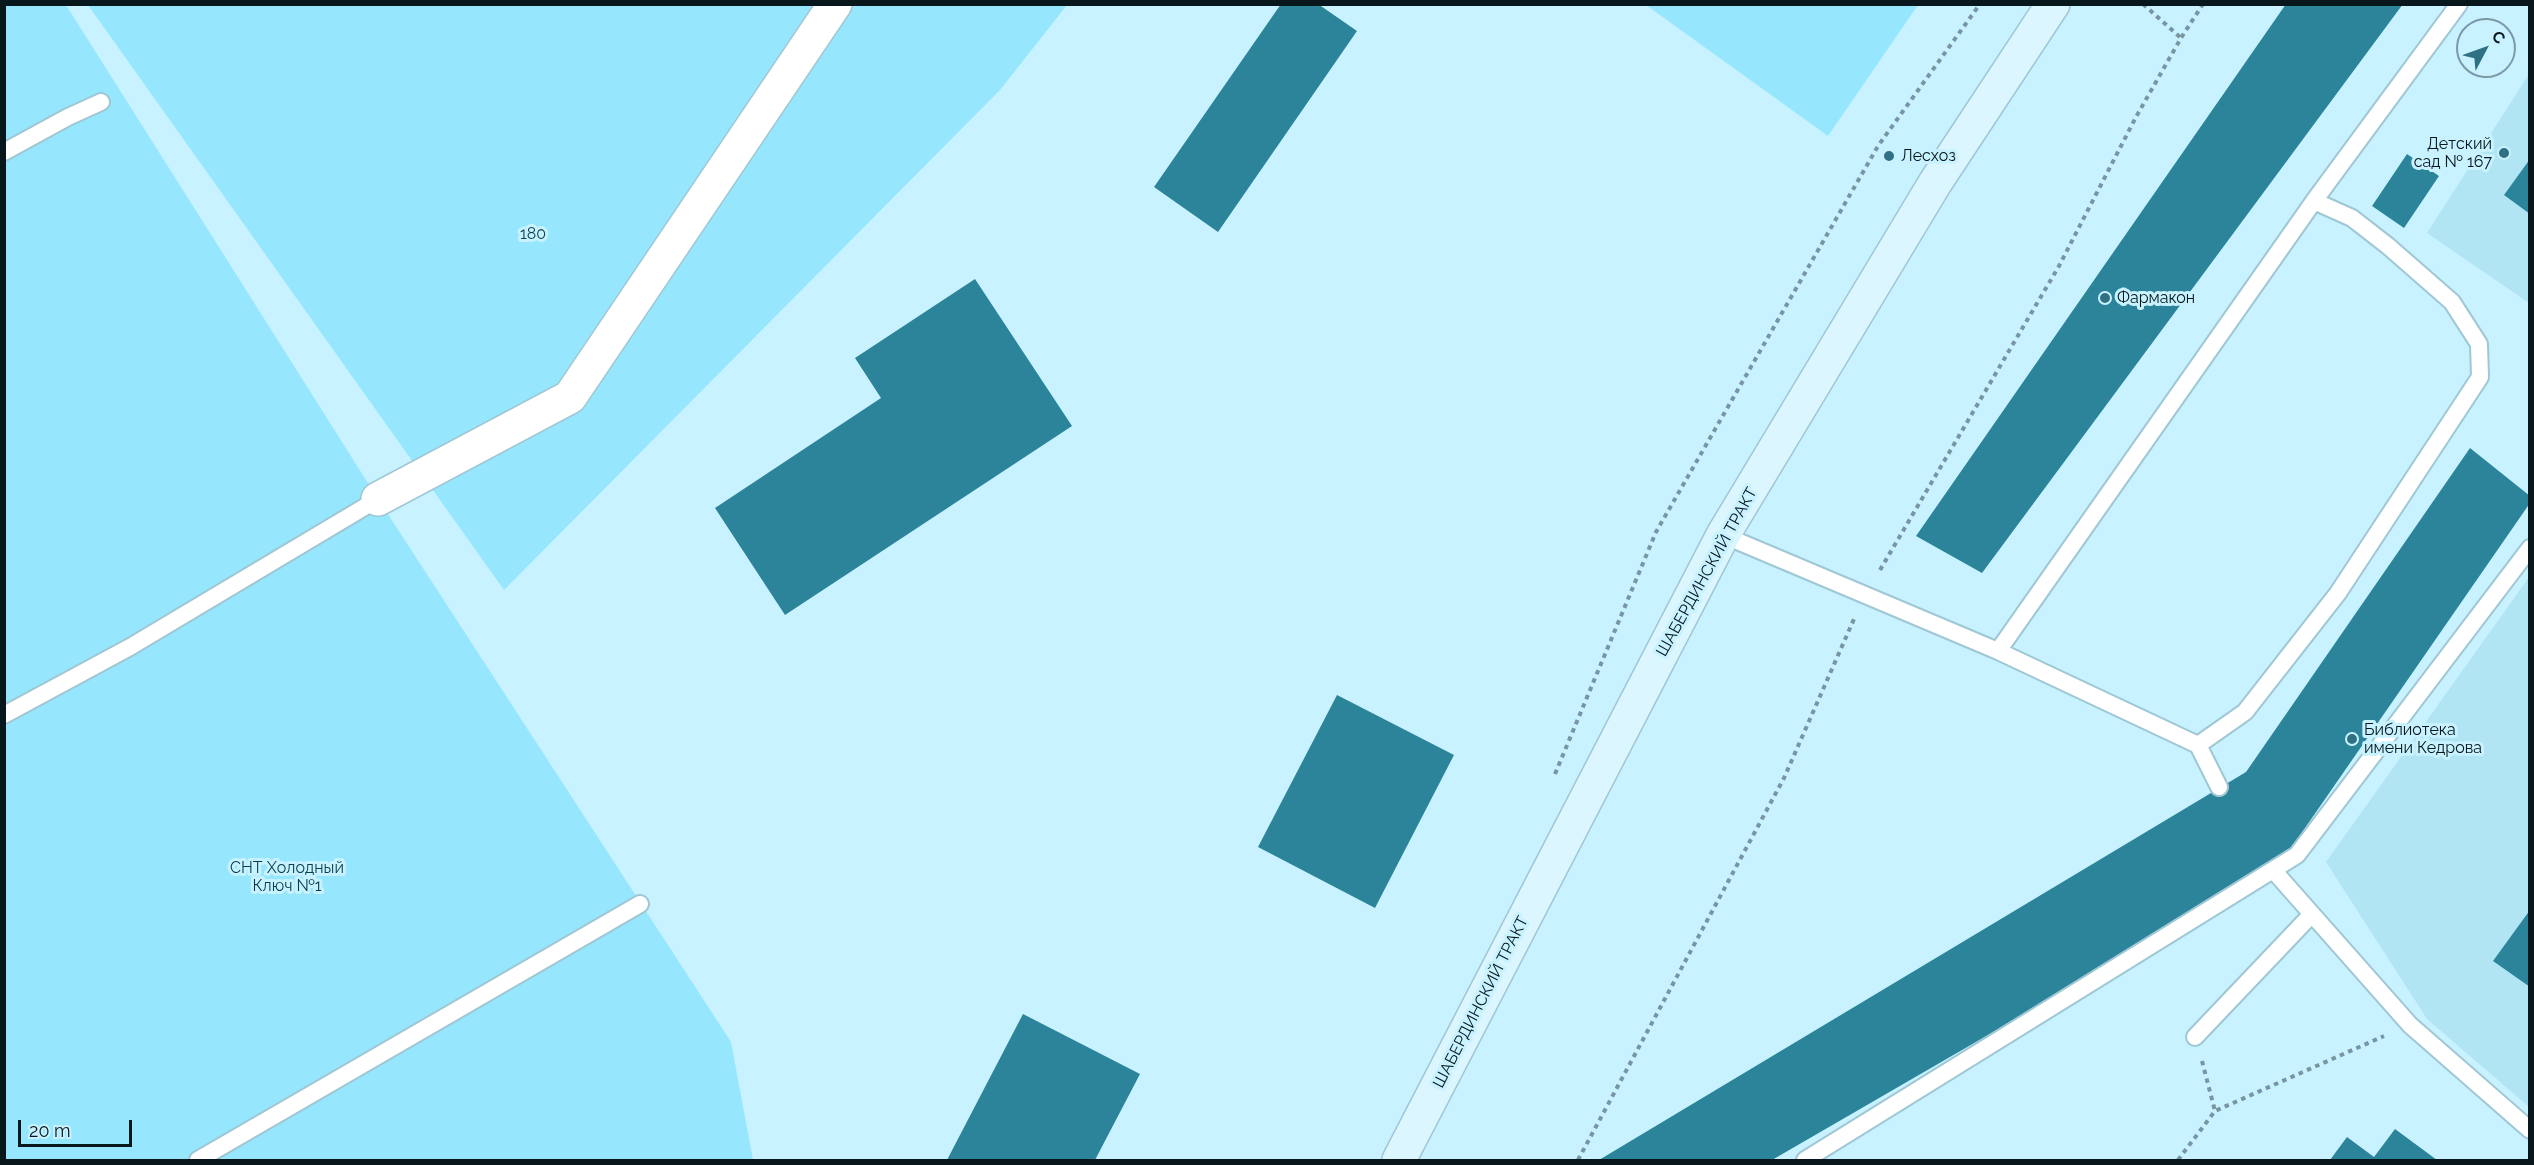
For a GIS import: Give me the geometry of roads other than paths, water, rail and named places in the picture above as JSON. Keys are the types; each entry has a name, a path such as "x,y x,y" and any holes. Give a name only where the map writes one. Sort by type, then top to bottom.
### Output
{"main road":[{"name":"ШАБЕРДИНСКИЙ ТРАКТ","path":"1399,1161 1723,535 1935,183 2053,4"}],"street":[{"path":"378,499 570,398 835,4"}],"lane":[{"path":"1998,651 2314,201 2459,4"},
{"path":"4,152 101,102"},
{"path":"2198,745 2244,712 2338,593 2480,377 2479,344 2452,302 2352,218 2314,201"},
{"path":"4,716 129,647 378,499"},
{"path":"1723,535 1998,651 2198,745 2219,787"},
{"path":"1805,1161 2297,855 2529,548"},
{"path":"2273,870 2410,1025 2529,1130"},
{"path":"198,1161 640,904"},
{"path":"2195,1037 2312,914"}],"place":[{"name":"Детский сад № 167","path":"2504,153"},
{"name":"Лесхоз","path":"1889,156"},
{"name":"Фармакон","path":"2105,298"},
{"name":"Библиотека имени Кедрова","path":"2352,739"}],"park label":[{"name":"180","path":"533,234"},
{"name":"СНТ Холодный Ключ №1","path":"287,877"}]}
